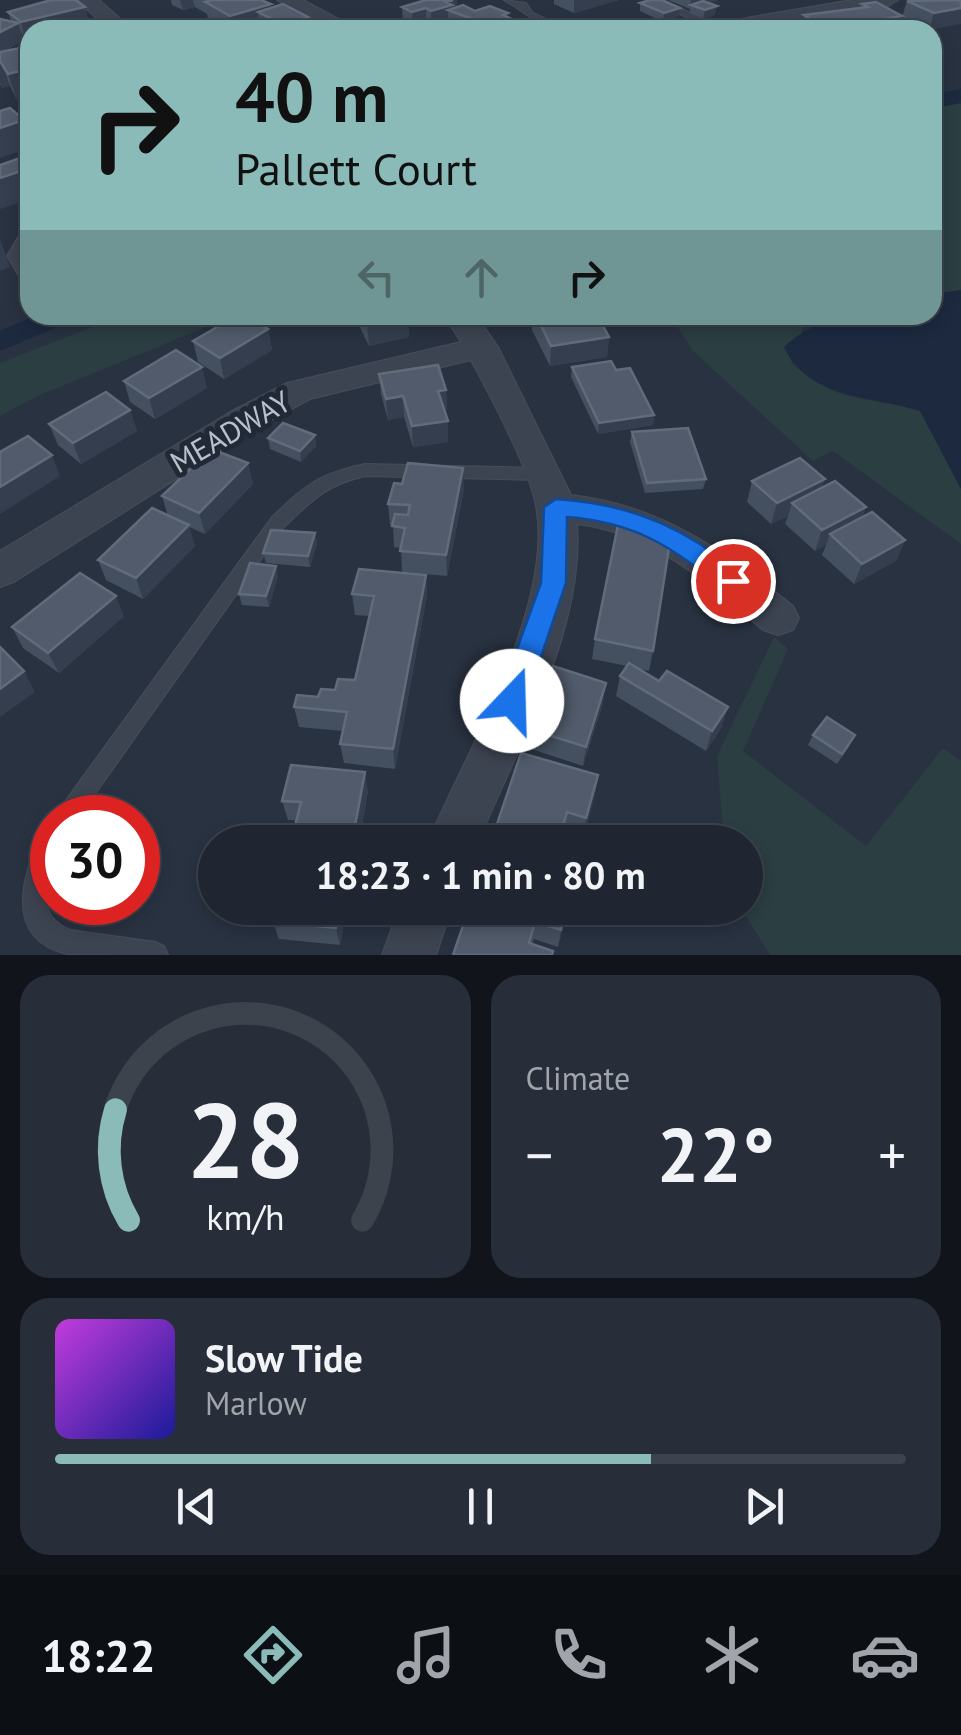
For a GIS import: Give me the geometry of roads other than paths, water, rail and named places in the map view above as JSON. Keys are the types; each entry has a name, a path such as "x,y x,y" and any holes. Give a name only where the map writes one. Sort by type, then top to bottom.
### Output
{"street":[{"path":"88,0 111,20"},
{"path":"288,0 328,20"},
{"path":"772,20 888,0"},
{"path":"460,825 547,608 553,583 549,490 471,331"},
{"name":"MEADWAY","path":"0,571 245,419 299,391 471,331"},
{"path":"549,490 665,532 710,562 778,618"},
{"path":"409,955 420,925"}],"lane":[{"path":"510,0 541,20"},
{"path":"655,0 700,20"},
{"path":"80,795 250,556 312,490 338,476 364,470 549,490"},
{"path":"30,870 23,882 18,908 23,922 43,938 155,955"}],"water":[{"path":"961,290 961,489 920,411 825,386 795,364 784,347 820,325 942,325 942,293"}],"waterway":[{"path":"942,99 961,96"},
{"path":"0,342 39,325"}]}
